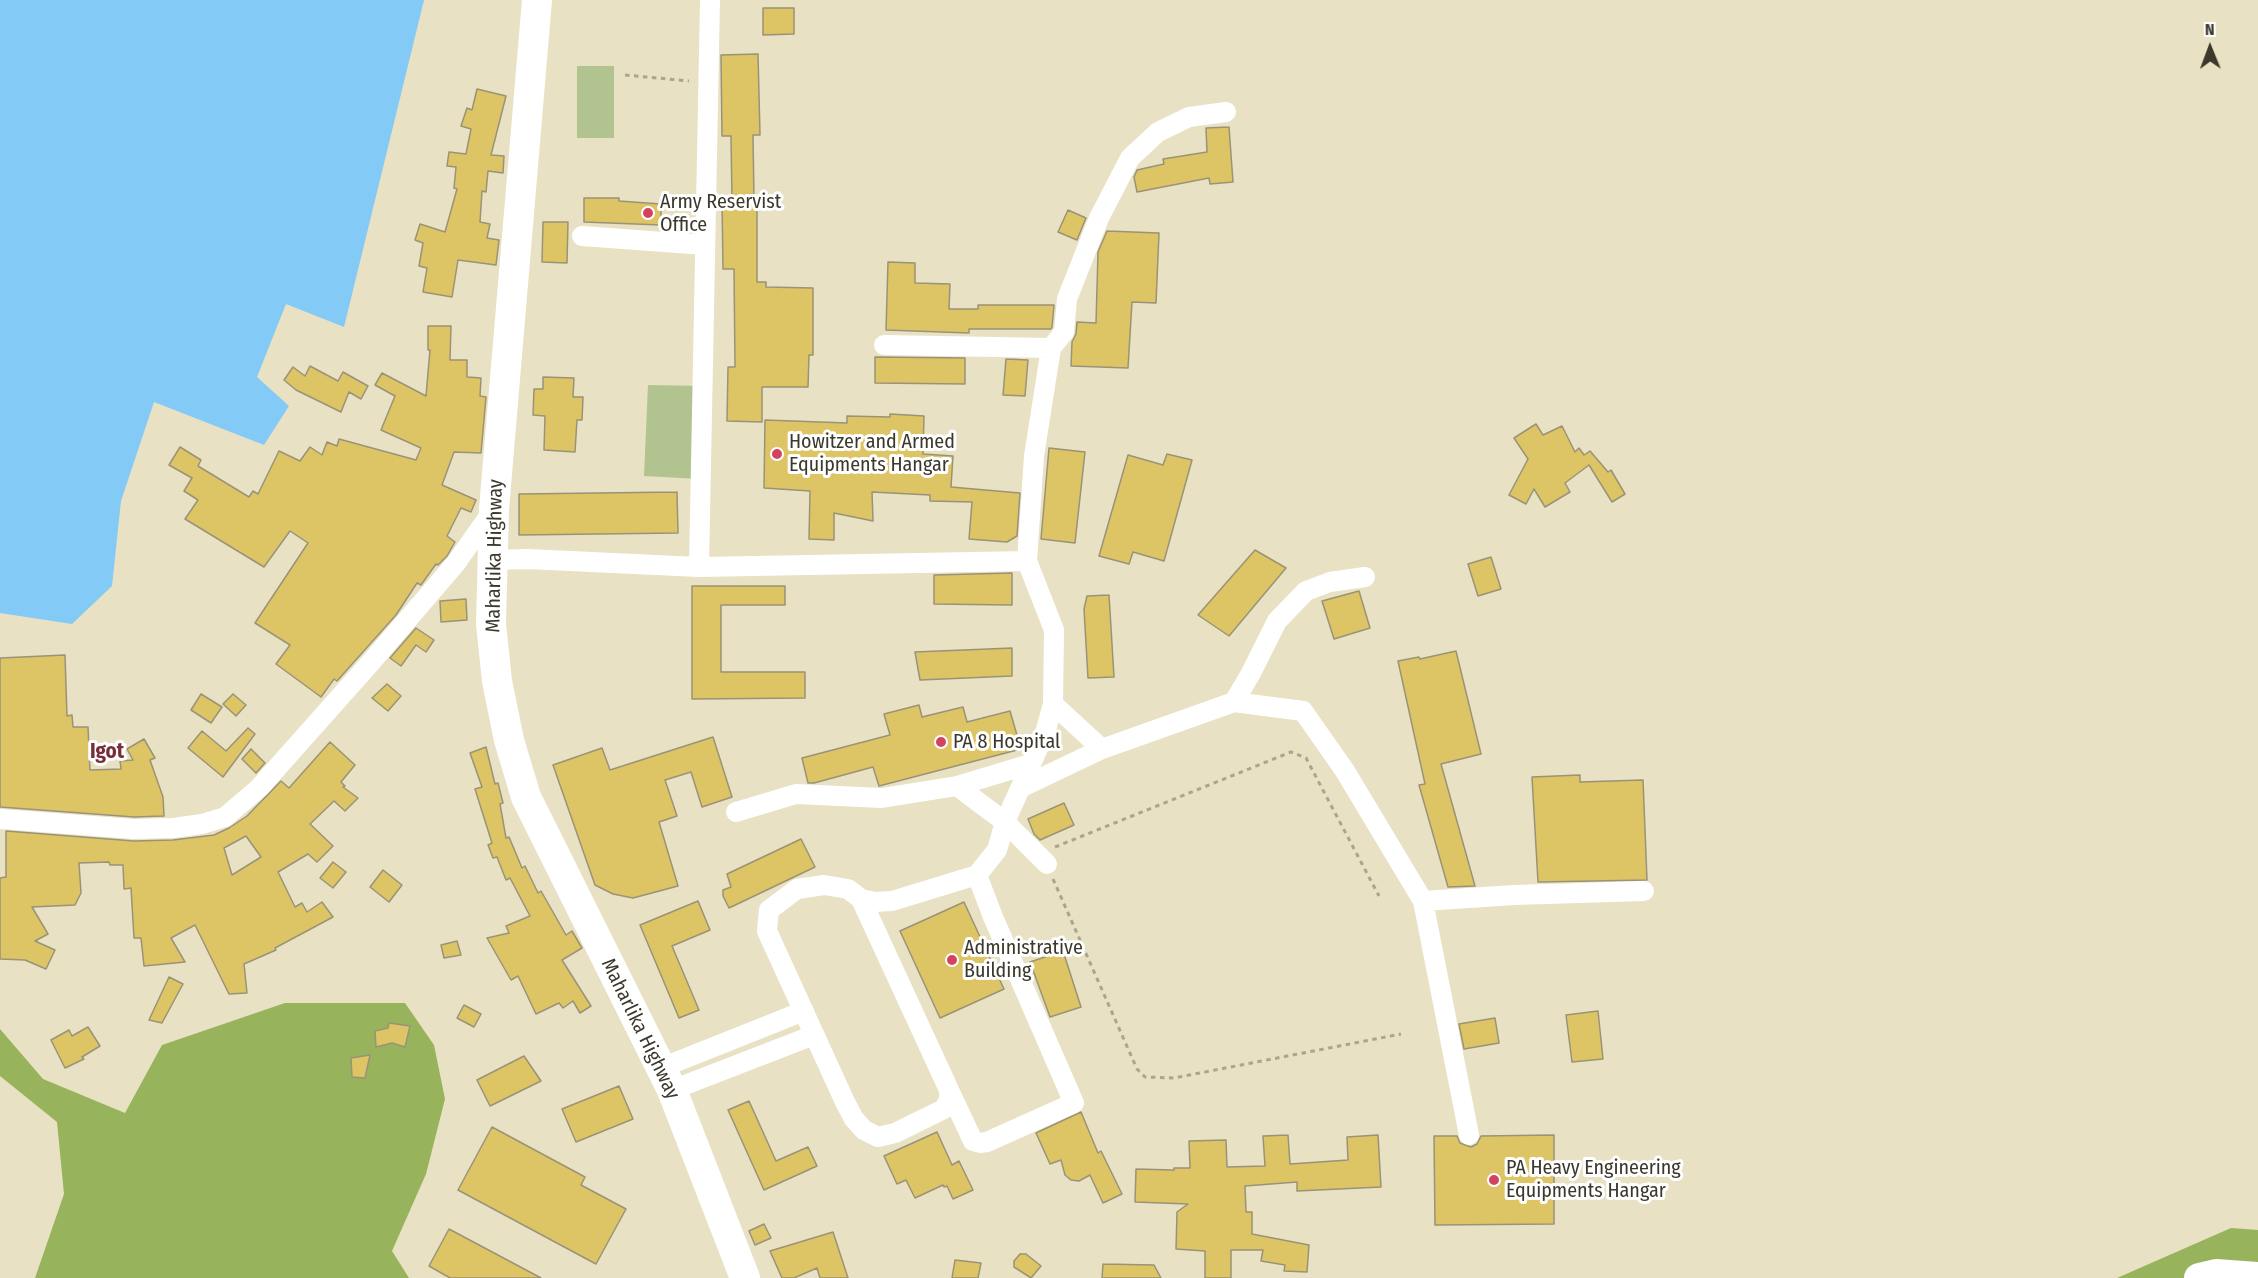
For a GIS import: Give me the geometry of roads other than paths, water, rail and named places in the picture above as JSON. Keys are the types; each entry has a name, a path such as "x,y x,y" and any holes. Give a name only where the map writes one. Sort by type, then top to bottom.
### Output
{"highway":[{"name":"Maharlika Highway","path":"537,0 494,509 491,624 497,681 509,740 526,797 667,1079 744,1278"},
{"path":"2199,1278 2216,1274 2258,1277"}],"street":[{"path":"699,567 710,0"},
{"path":"949,1090 949,1100 944,1109 895,1133 878,1137 864,1131 854,1119 767,931 769,910 797,889 824,885 848,890 861,899 875,902 892,901 977,875 997,850 1005,822 1045,733 1053,704 1054,630 1027,561 1034,456 1051,348 1064,332 1067,299 1099,218 1130,158 1158,132 1189,117 1226,112"},
{"path":"582,236 705,245"},
{"path":"884,345 1051,348"},
{"path":"0,819 134,829 173,828 202,824 225,816 260,788 456,563 494,509"},
{"path":"456,563 467,562 493,569 527,559 699,567 1027,561"},
{"path":"1234,702 1277,621 1306,591 1330,582 1365,577"},
{"path":"1020,788 1102,749 1234,702 1303,711 1345,771 1423,901 1469,1135"},
{"path":"1053,704 1102,749"},
{"path":"736,812 796,794 882,798 957,786 1030,764"},
{"path":"957,786 1005,822 1047,864"},
{"path":"861,899 973,1141 987,1142 1074,1103 977,875"},
{"path":"1423,901 1514,895 1644,891"},
{"path":"667,1079 804,1011"},
{"path":"667,1079 814,1035"}],"water":[{"path":"0,0 424,0 344,327 286,304 257,377 289,406 264,445 154,402 121,501 112,586 72,624 0,613"}],"place":[{"name":"Army Reservist Office","path":"648,213"},
{"name":"Howitzer and Armed Equipments Hangar","path":"777,454"},
{"name":"PA 8 Hospital","path":"941,742"},
{"name":"Administrative Building","path":"952,960"},
{"name":"PA Heavy Engineering Equipments Hangar","path":"1494,1180"}],"district":[{"name":"Igot","path":"107,752"}]}
